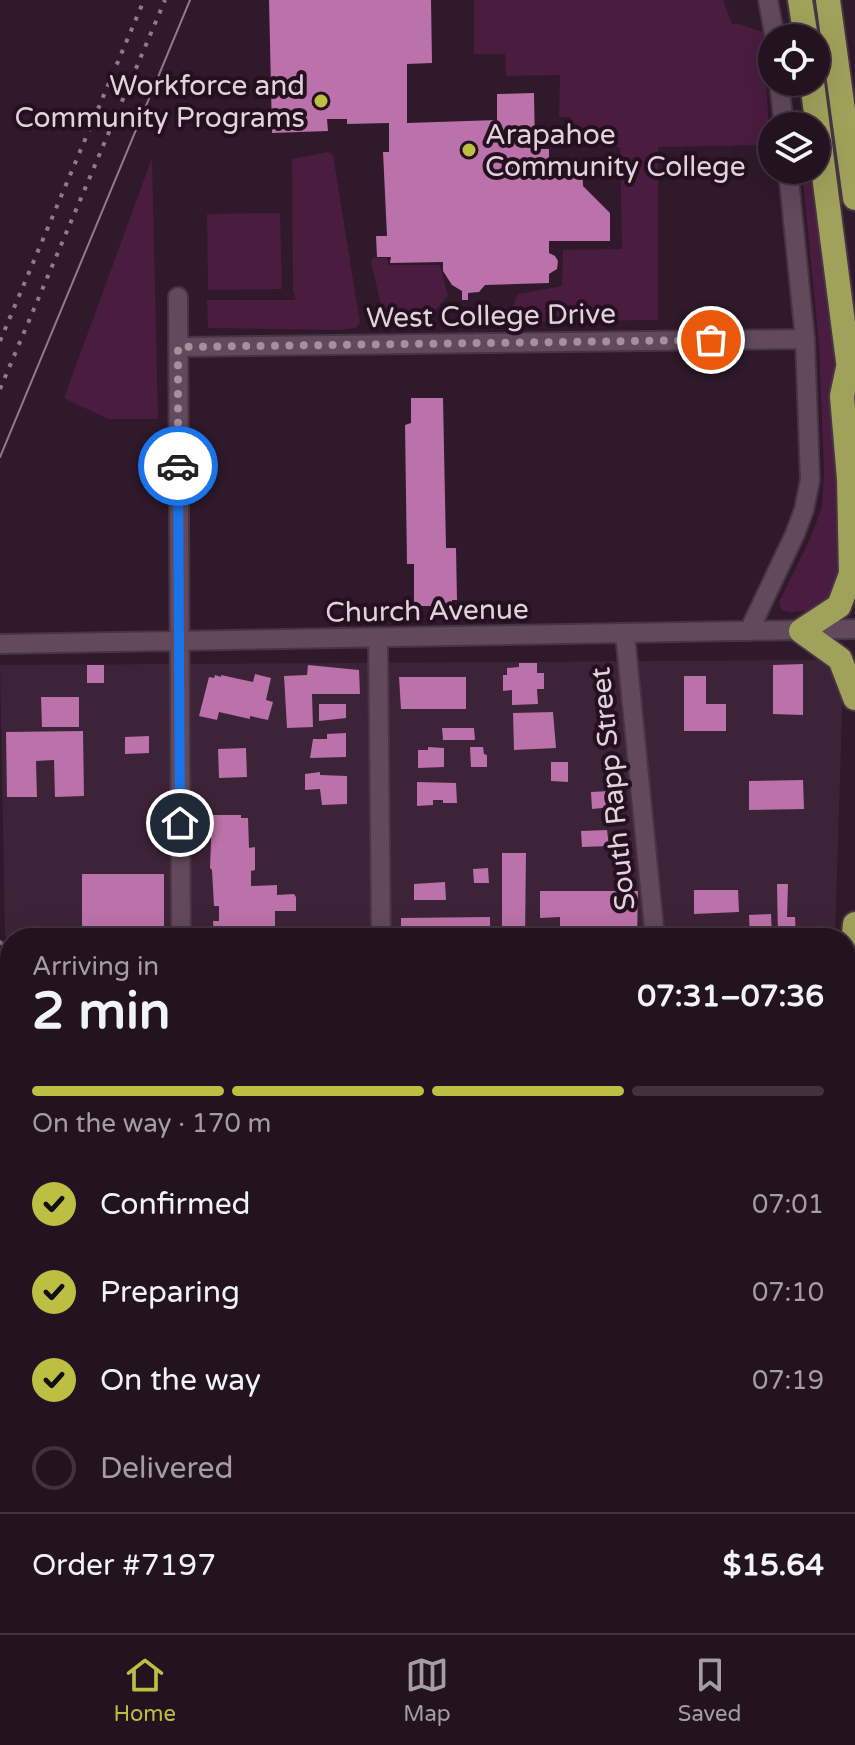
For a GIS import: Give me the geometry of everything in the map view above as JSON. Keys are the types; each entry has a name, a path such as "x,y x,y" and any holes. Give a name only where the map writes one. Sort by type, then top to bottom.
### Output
{"highway":[{"path":"800,0 804,24"},
{"path":"828,0 855,198"},
{"path":"814,96 855,428"},
{"path":"849,363 842,396 849,479 851,574 839,606 801,631 840,659 855,698"}],"street":[{"path":"768,0 772,24"},
{"path":"749,631 795,534 810,480 805,339 789,184"},
{"path":"178,297 181,928"},
{"name":"West College Drive","path":"178,347 805,339"},
{"name":"Church Avenue","path":"0,644 855,629"},
{"name":"South Rapp Street","path":"625,634 654,928"},
{"path":"378,639 381,928"}],"shaded area":[{"path":"474,0 723,0 732,24 758,30 758,96 767,96 768,112 758,112 758,145 658,147 658,320 513,322 511,311 518,294 562,286 563,250 622,249 620,147 571,145 571,117 559,117 560,75 506,76 505,54 474,54"},
{"path":"328,152 333,155 360,323 356,328 339,330 208,328 207,300 296,300 293,290 292,159"},
{"path":"152,158 158,419 108,419 64,398"},
{"path":"803,184 818,184 827,244 846,583 818,611 790,612 781,610 779,602 822,507 824,472 819,345"},
{"path":"280,213 282,289 208,290 207,214"},
{"path":"373,258 387,258 388,265 440,265 448,296 425,318 384,318 371,262"},
{"path":"820,660 829,663 843,681 835,928 5,928 0,665"}],"building":[{"name":"Arapahoe Community College","path":"269,0 431,0 432,63 407,64 407,123 497,120 497,94 534,93 535,149 549,149 549,163 582,163 583,186 610,213 610,241 549,241 549,253 558,261 557,269 549,274 549,283 485,285 479,292 468,293 468,300 462,300 462,291 452,285 443,271 443,262 390,263 391,257 377,257 376,236 387,236 383,152 389,152 389,123 347,124 347,119 327,119 328,131 272,133"},
{"path":"411,398 443,398 446,548 456,548 457,600 452,600 452,606 414,606 414,564 407,564 405,425 411,423"},
{"path":"519,663 537,663 537,673 544,673 544,689 537,689 538,704 512,705 512,690 503,691 503,675 507,675 507,668 519,667"},
{"path":"803,664 803,715 773,714 773,665"},
{"path":"87,665 104,665 104,683 87,683"},
{"path":"308,665 359,670 360,694 312,694 313,727 287,728 284,676 307,675"},
{"path":"255,674 271,678 266,700 273,702 268,720 219,712 217,720 199,716 209,677 221,675 253,682"},
{"path":"684,676 706,676 706,704 726,704 726,731 684,731"},
{"path":"399,677 466,677 466,709 401,709"},
{"path":"41,697 79,697 79,727 42,727"},
{"path":"319,704 346,704 346,718 319,721"},
{"path":"553,712 556,748 514,750 513,713"},
{"path":"442,728 474,728 475,740 443,740"},
{"path":"83,731 84,796 55,797 54,760 36,761 37,797 7,797 6,732"},
{"path":"346,733 346,757 310,758 313,739 327,739 327,734"},
{"path":"149,736 149,753 125,754 125,737"},
{"path":"428,747 444,748 444,767 418,768 418,750 428,750"},
{"path":"470,747 483,747 487,767 471,767"},
{"path":"246,748 247,777 219,778 218,749"},
{"path":"551,762 568,762 568,782 551,781"},
{"path":"320,772 320,775 347,776 347,804 322,805 320,789 305,790 305,774"},
{"path":"803,780 804,809 749,810 749,781"},
{"path":"417,782 456,783 457,803 433,800 433,805 417,806"},
{"path":"610,791 612,807 592,809 591,792"},
{"path":"212,815 241,815 241,818 248,818 249,848 255,847 251,886 277,885 277,895 294,894 296,911 275,911 275,928 213,928 213,921 219,921 219,906 214,906 210,868"},
{"path":"607,830 609,846 582,847 581,831"},
{"path":"502,853 526,853 525,928 502,928"},
{"path":"488,868 489,883 474,883 473,869"},
{"path":"82,874 164,874 164,928 82,928"},
{"path":"445,882 446,900 414,900 414,884"},
{"path":"777,884 788,884 787,917 795,917 796,928 778,928"},
{"path":"694,890 738,890 739,912 694,914"},
{"path":"540,891 638,891 637,928 560,928 560,917 540,918"},
{"path":"771,914 772,928 750,928 749,915"},
{"path":"490,917 490,928 401,928 401,918"}],"tram line":[{"path":"0,457 190,0"}],"railway":[{"path":"0,341 144,0"},
{"path":"0,389 165,0"}],"way so far":[{"path":"178,466 178,347 711,340"}],"place":[{"name":"Workforce and Community Programs","path":"321,101"},
{"name":"Arapahoe Community College","path":"469,150"}],"route":[{"path":"178,466 180,823"}]}
